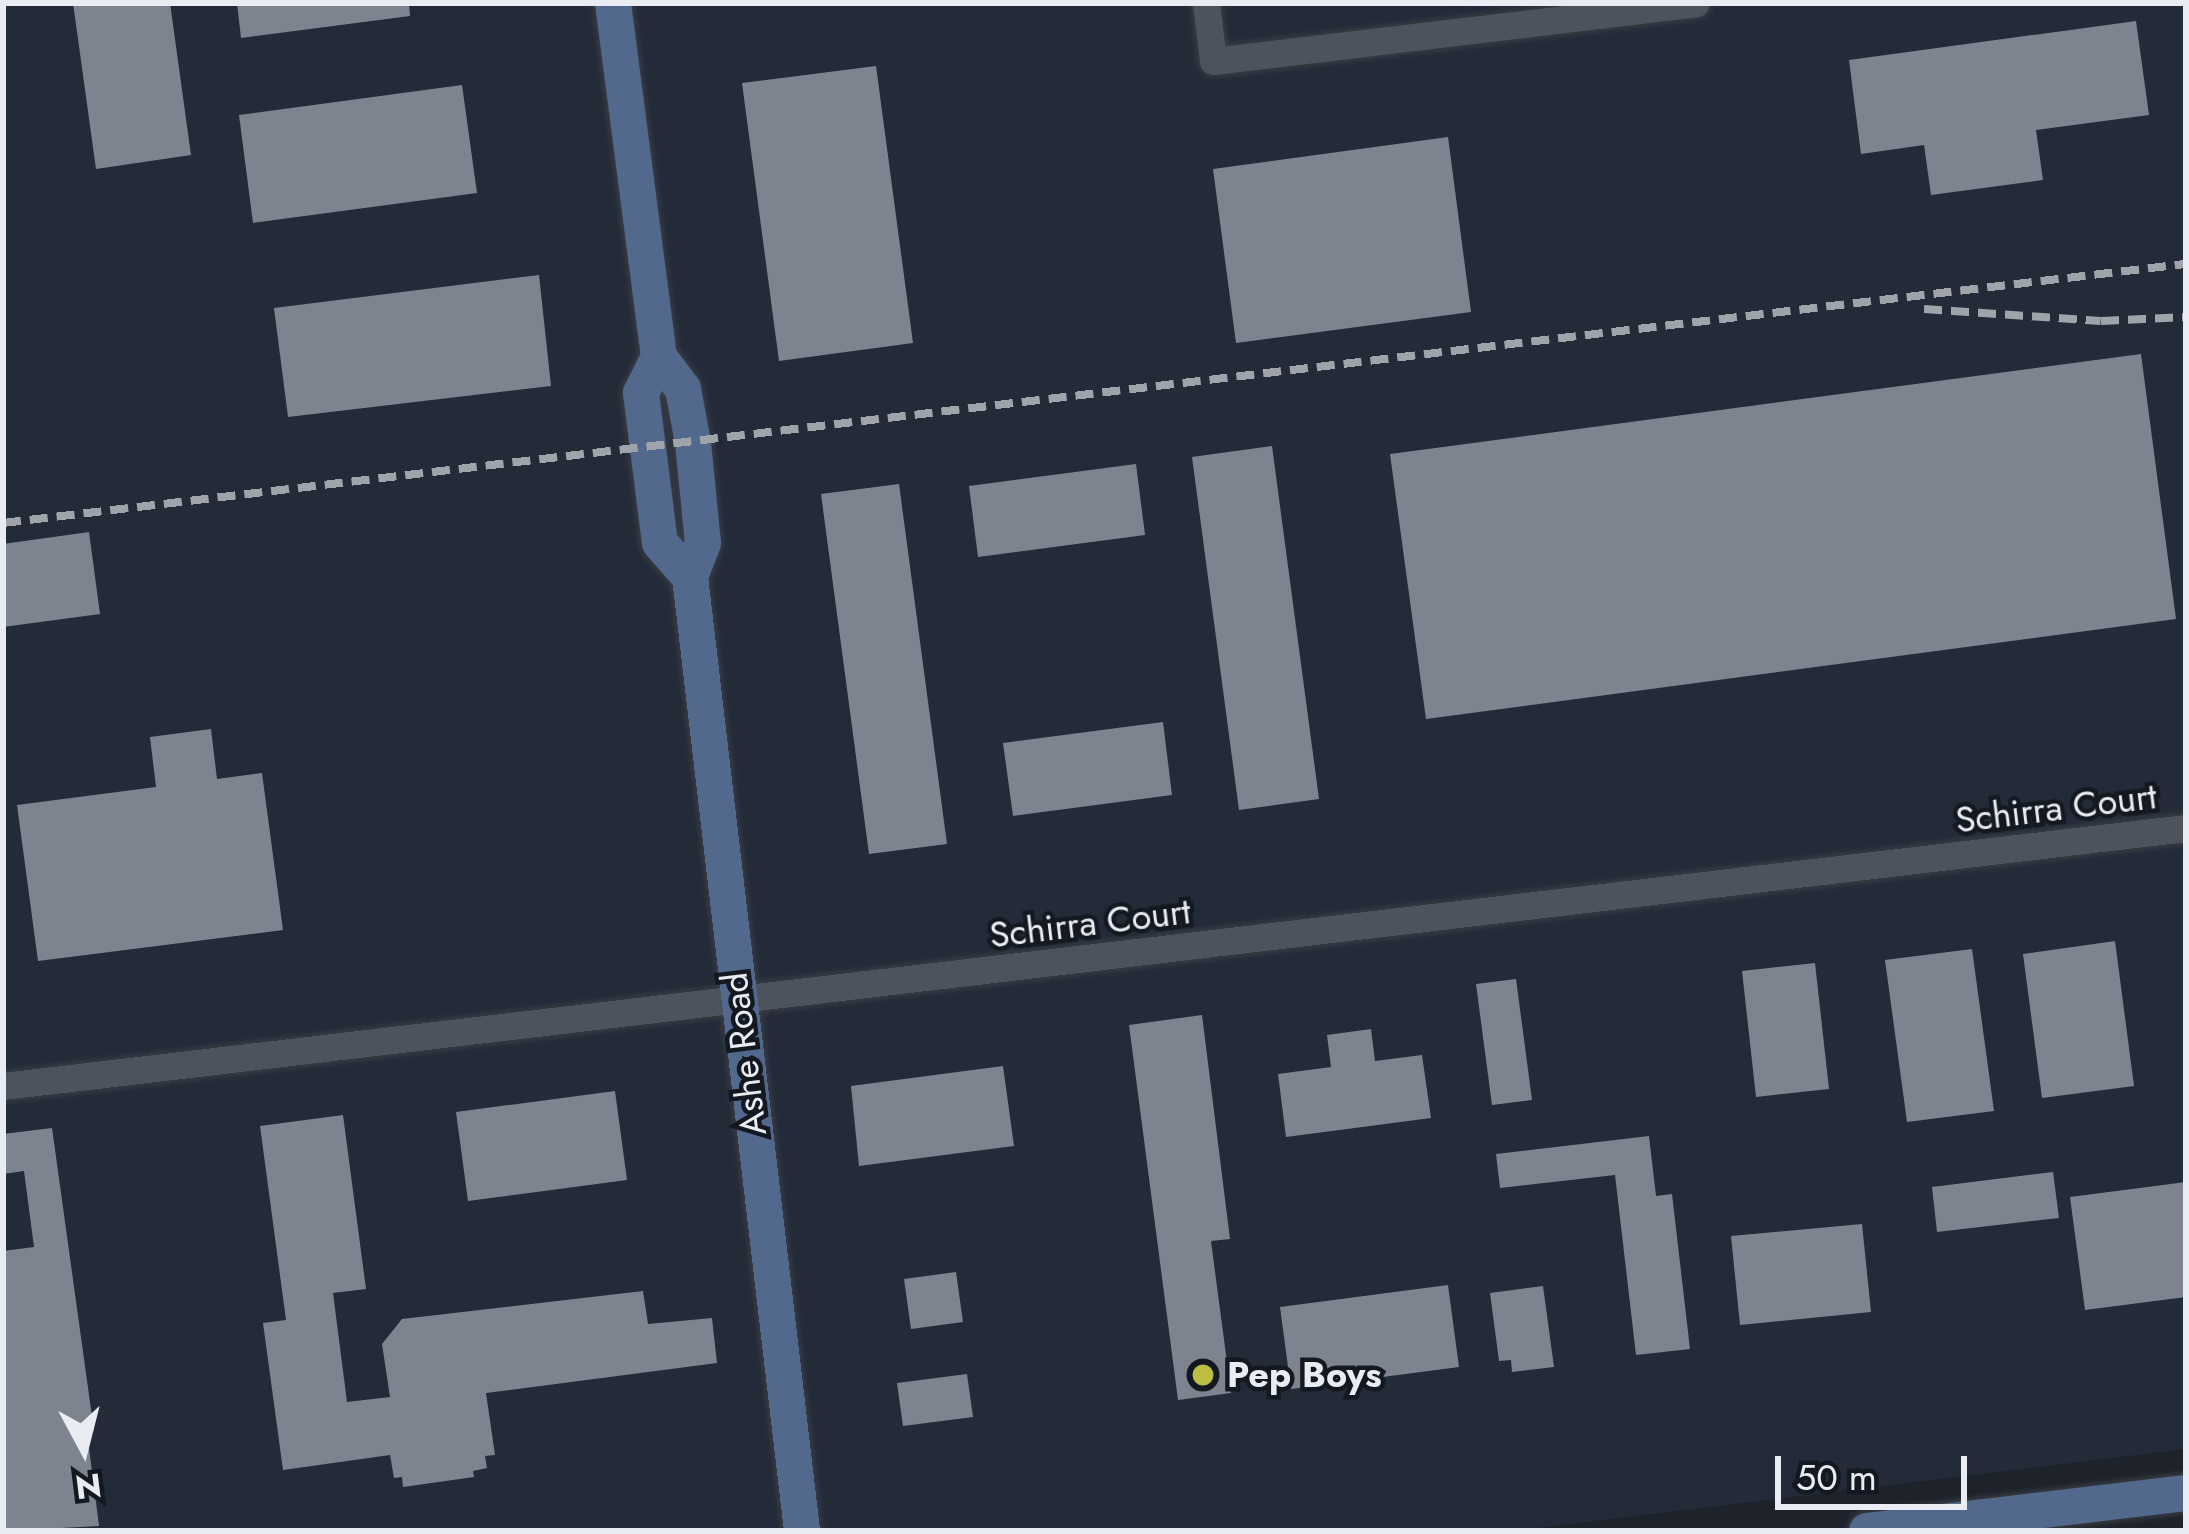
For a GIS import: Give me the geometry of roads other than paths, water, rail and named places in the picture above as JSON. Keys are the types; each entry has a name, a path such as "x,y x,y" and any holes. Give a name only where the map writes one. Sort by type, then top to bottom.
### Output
{"street":[{"name":"Ashe Road","path":"613,3 659,357 683,389 693,443 703,542 690,577 802,1531"},
{"path":"1206,3 1213,61 1696,3"},
{"name":"Schirra Court","path":"3,1086 2186,828"},
{"path":"1867,1531 2186,1496"},
{"path":"2051,1531 2186,1496"}],"railway":[{"path":"3,523 2186,264"},
{"path":"1924,309 2101,321 2186,317"}],"place":[{"name":"Pep Boys","path":"1203,1375"}]}
